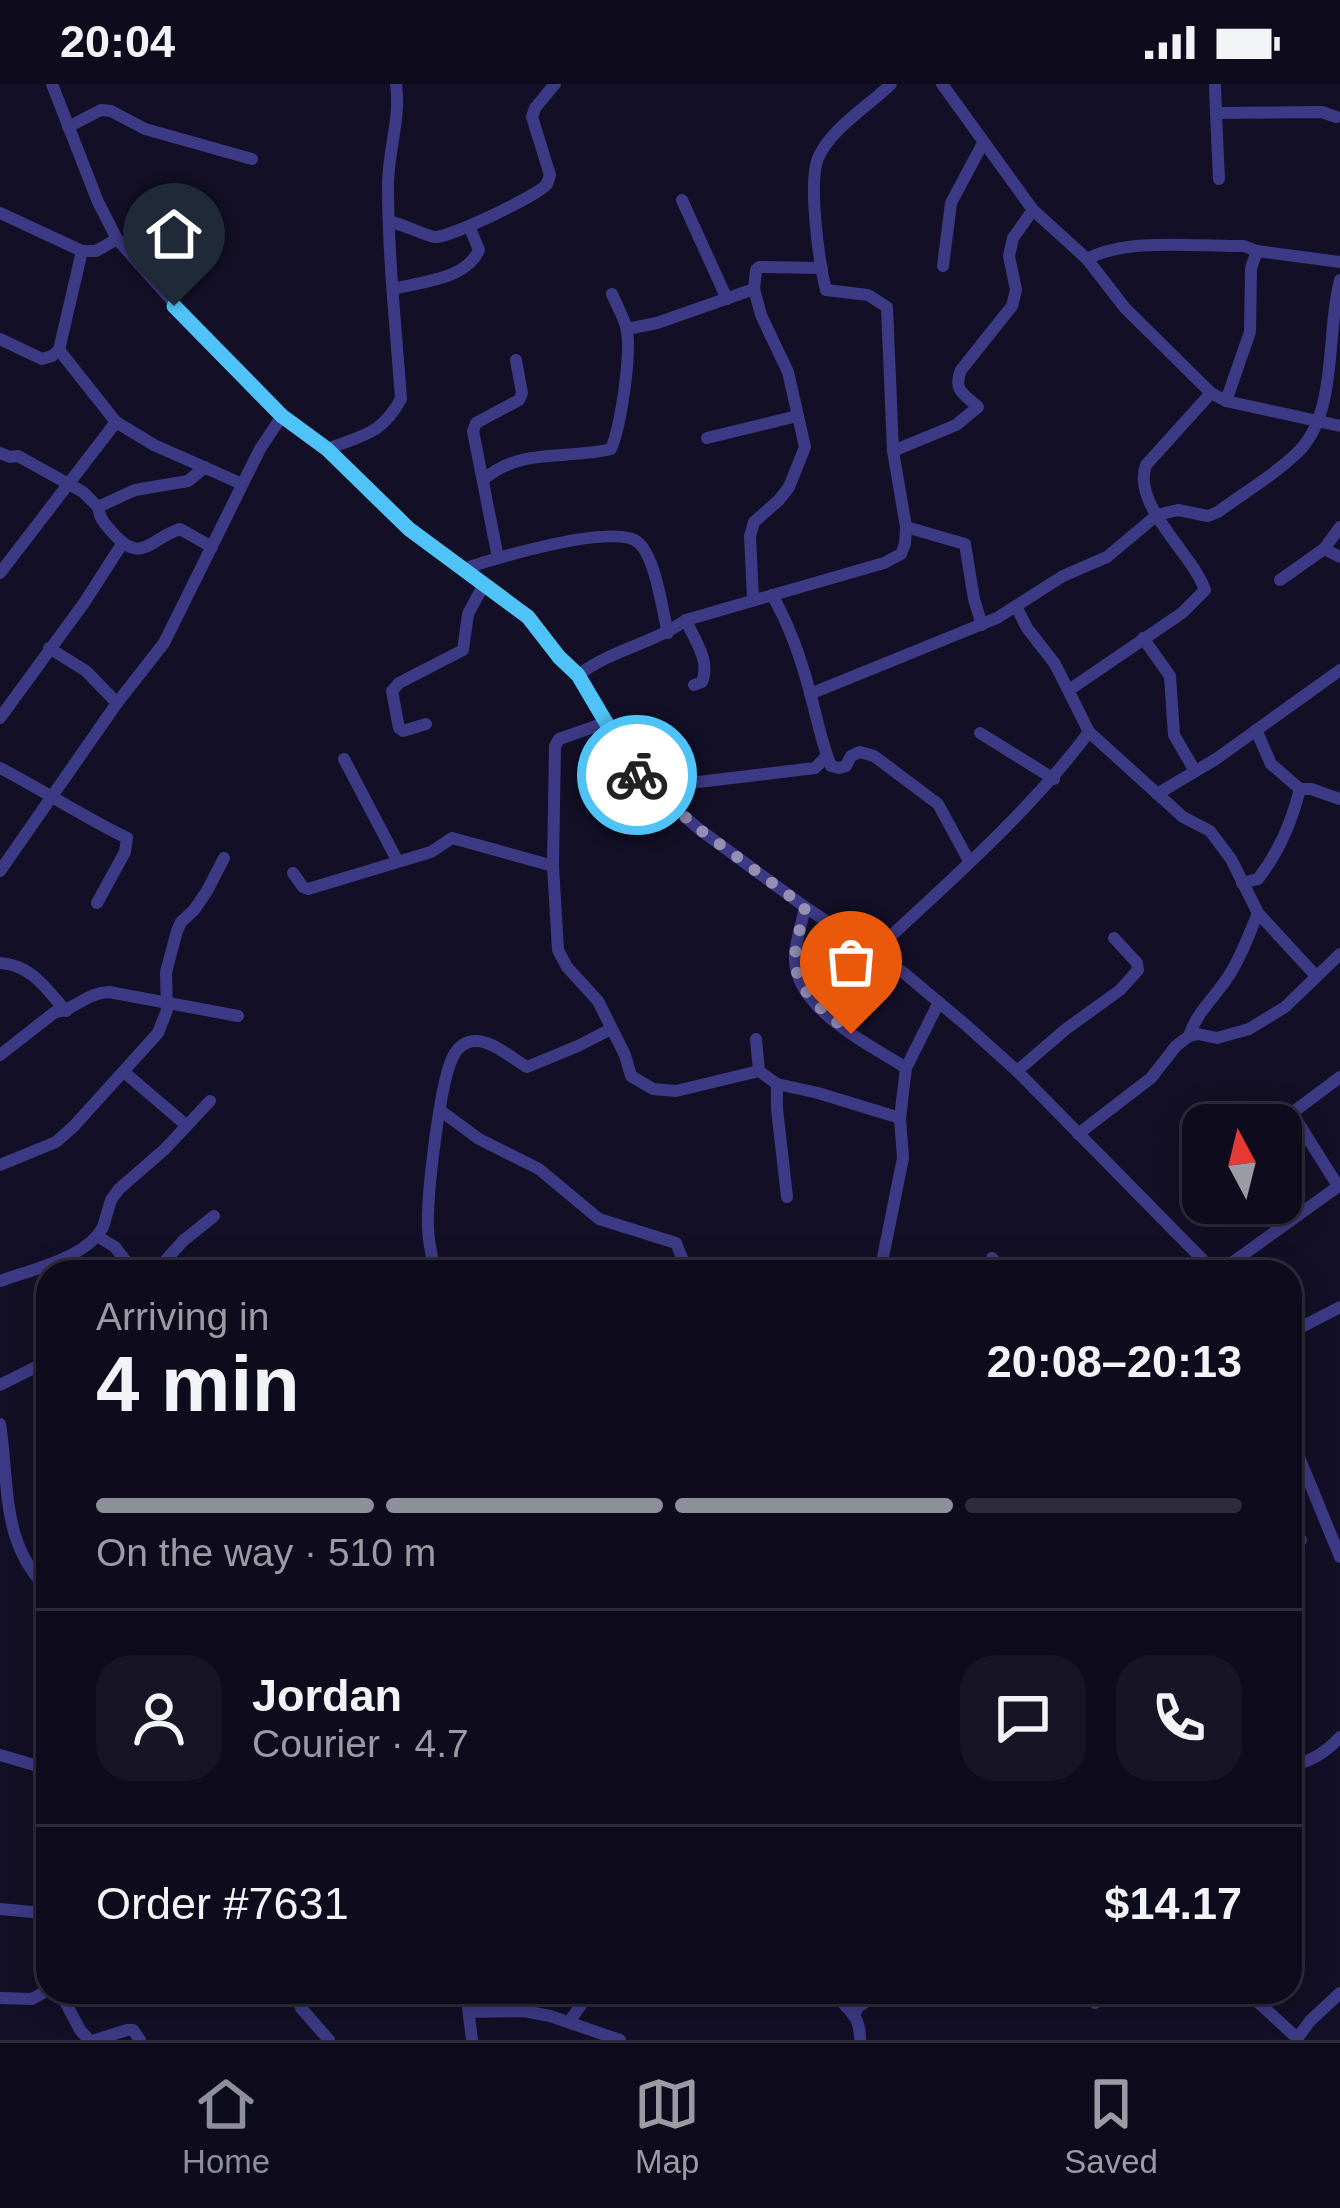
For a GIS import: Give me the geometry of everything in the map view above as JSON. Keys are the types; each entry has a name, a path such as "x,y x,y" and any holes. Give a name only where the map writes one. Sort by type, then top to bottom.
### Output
{"street":[{"path":"52,84 117,239 190,323 282,416 327,449 409,529 528,617 578,675 638,777 805,907 939,1002 1017,1071 1202,1260"},
{"path":"327,449 379,429 389,421 400,399 388,187 398,115 396,84"},
{"path":"391,222 440,238 518,202 548,182 550,175 532,117 555,84"},
{"path":"578,675 686,620 884,563 901,554 906,527 892,451 887,307 868,295 826,290 815,217 819,155 892,84"},
{"path":"941,84 1033,210 1087,259 1125,308 1211,393 1226,401 1340,426"},
{"path":"1215,84 1219,179"},
{"path":"68,127 101,110 112,111 145,128 252,159"},
{"path":"1216,113 1322,112 1336,117"},
{"path":"943,266 951,202 983,143"},
{"path":"682,200 727,299"},
{"path":"892,451 956,425 978,407 956,382 1012,306 1016,290 1010,256 1013,238 1033,210"},
{"path":"0,213 82,251 96,251 117,239"},
{"path":"394,290 448,277 472,262 478,250 469,226"},
{"path":"1087,259 1101,251 1135,246 1244,246 1340,262"},
{"path":"0,339 42,359 59,350 82,251"},
{"path":"1226,401 1250,332 1251,268 1257,251"},
{"path":"753,599 750,536 754,522 779,500 805,447 788,372 761,315 754,289 756,270 822,268"},
{"path":"811,694 982,626 1063,576 1107,557 1156,515 1178,510 1208,516 1218,512 1284,464 1304,446 1319,421 1340,280"},
{"path":"627,328 657,323 754,289"},
{"path":"484,479 499,466 524,459 610,449 620,426 628,355 627,328 612,294"},
{"path":"59,350 116,422 154,445 242,484"},
{"path":"498,557 473,430 476,423 519,400 516,360"},
{"path":"1069,690 1182,614 1205,590 1195,568 1156,515 1143,474 1211,393"},
{"path":"0,871 164,643 242,484 282,416"},
{"path":"706,438 797,416"},
{"path":"0,573 116,422"},
{"path":"0,453 18,456 83,492 122,544 132,549 144,549 180,529 212,547"},
{"path":"98,507 135,490 188,481 205,467"},
{"path":"906,527 965,544 982,626"},
{"path":"1280,580 1324,550 1340,527"},
{"path":"463,569 593,537 631,538 641,544 652,569 668,633"},
{"path":"0,718 122,544"},
{"path":"1324,550 1340,557"},
{"path":"426,724 399,728 392,692 399,682 463,650 468,614 484,584"},
{"path":"772,595 788,623 831,766 846,766 860,752 874,756 938,804 969,861"},
{"path":"1016,606 1055,664 1089,732 1183,817 1210,831 1231,859 1258,913 1316,976"},
{"path":"686,620 705,664 702,682 694,685"},
{"path":"1143,638 1170,676 1174,735 1195,771"},
{"path":"49,648 86,671 117,703"},
{"path":"1157,794 1340,670"},
{"path":"608,722 559,739 555,746 553,866 558,950 567,968 598,1001 631,1076 653,1089 676,1091 759,1071 778,1084 900,1118"},
{"path":"1256,730 1271,764 1300,789 1340,800"},
{"path":"874,953 999,836 1054,779 1089,732"},
{"path":"980,733 1054,779"},
{"path":"662,798 691,783 815,768 827,756"},
{"path":"344,759 398,860"},
{"path":"0,768 127,838 125,852 97,903"},
{"path":"1242,883 1258,879 1270,864 1294,816 1300,789"},
{"path":"292,873 308,889 431,852 452,838 553,866"},
{"path":"0,1165 56,1142 158,1033 167,1010 166,972 181,922 194,910 224,858"},
{"path":"805,907 795,958 803,989 851,1034 906,1068"},
{"path":"1189,1036 1195,1020 1238,960 1258,913"},
{"path":"1017,1071 1138,970 1114,938"},
{"path":"1078,1134 1151,1078 1189,1036 1217,1038 1249,1029 1285,1007 1340,954"},
{"path":"0,963 30,971 66,1011"},
{"path":"0,1055 55,1012 66,1011 96,992 238,1016"},
{"path":"882,1260 903,1158 900,1118 906,1068 939,1002"},
{"path":"433,1260 429,1192 455,1052 465,1042 476,1041 527,1067 611,1029"},
{"path":"756,1040 759,1071"},
{"path":"124,1072 186,1125"},
{"path":"1223,1260 1339,1186 1292,1113 1340,1077"},
{"path":"778,1084 787,1197"},
{"path":"58,1260 89,1245 103,1227 119,1189 210,1101"},
{"path":"441,1111 479,1139 539,1169 599,1219 676,1243 683,1260"},
{"path":"165,1260 214,1216"},
{"path":"97,1236 125,1260"},
{"path":"0,1281 36,1268"},
{"path":"1302,1327 1340,1307"},
{"path":"0,1385 36,1367"},
{"path":"0,1424 13,1541 36,1577"},
{"path":"1302,1462 1340,1557"},
{"path":"1302,1762 1330,1748 1340,1737"},
{"path":"0,1756 36,1766"},
{"path":"0,1909 36,1912"},
{"path":"1260,2004 1296,2039 1340,1993"},
{"path":"0,1998 36,1997"},
{"path":"66,2004 84,2037 133,2030 140,2040"},
{"path":"300,2004 329,2040"},
{"path":"468,2004 472,2040"},
{"path":"568,2022 581,2004"},
{"path":"844,2004 860,2024 860,2040"},
{"path":"855,2013 862,2004"},
{"path":"470,2012 524,2011 620,2040"}],"way so far":[{"path":"637,775 699,829 805,907 795,958 803,989 851,1034"}],"route":[{"path":"174,306 282,416 327,449 409,529 528,617 578,675 637,775"}]}
